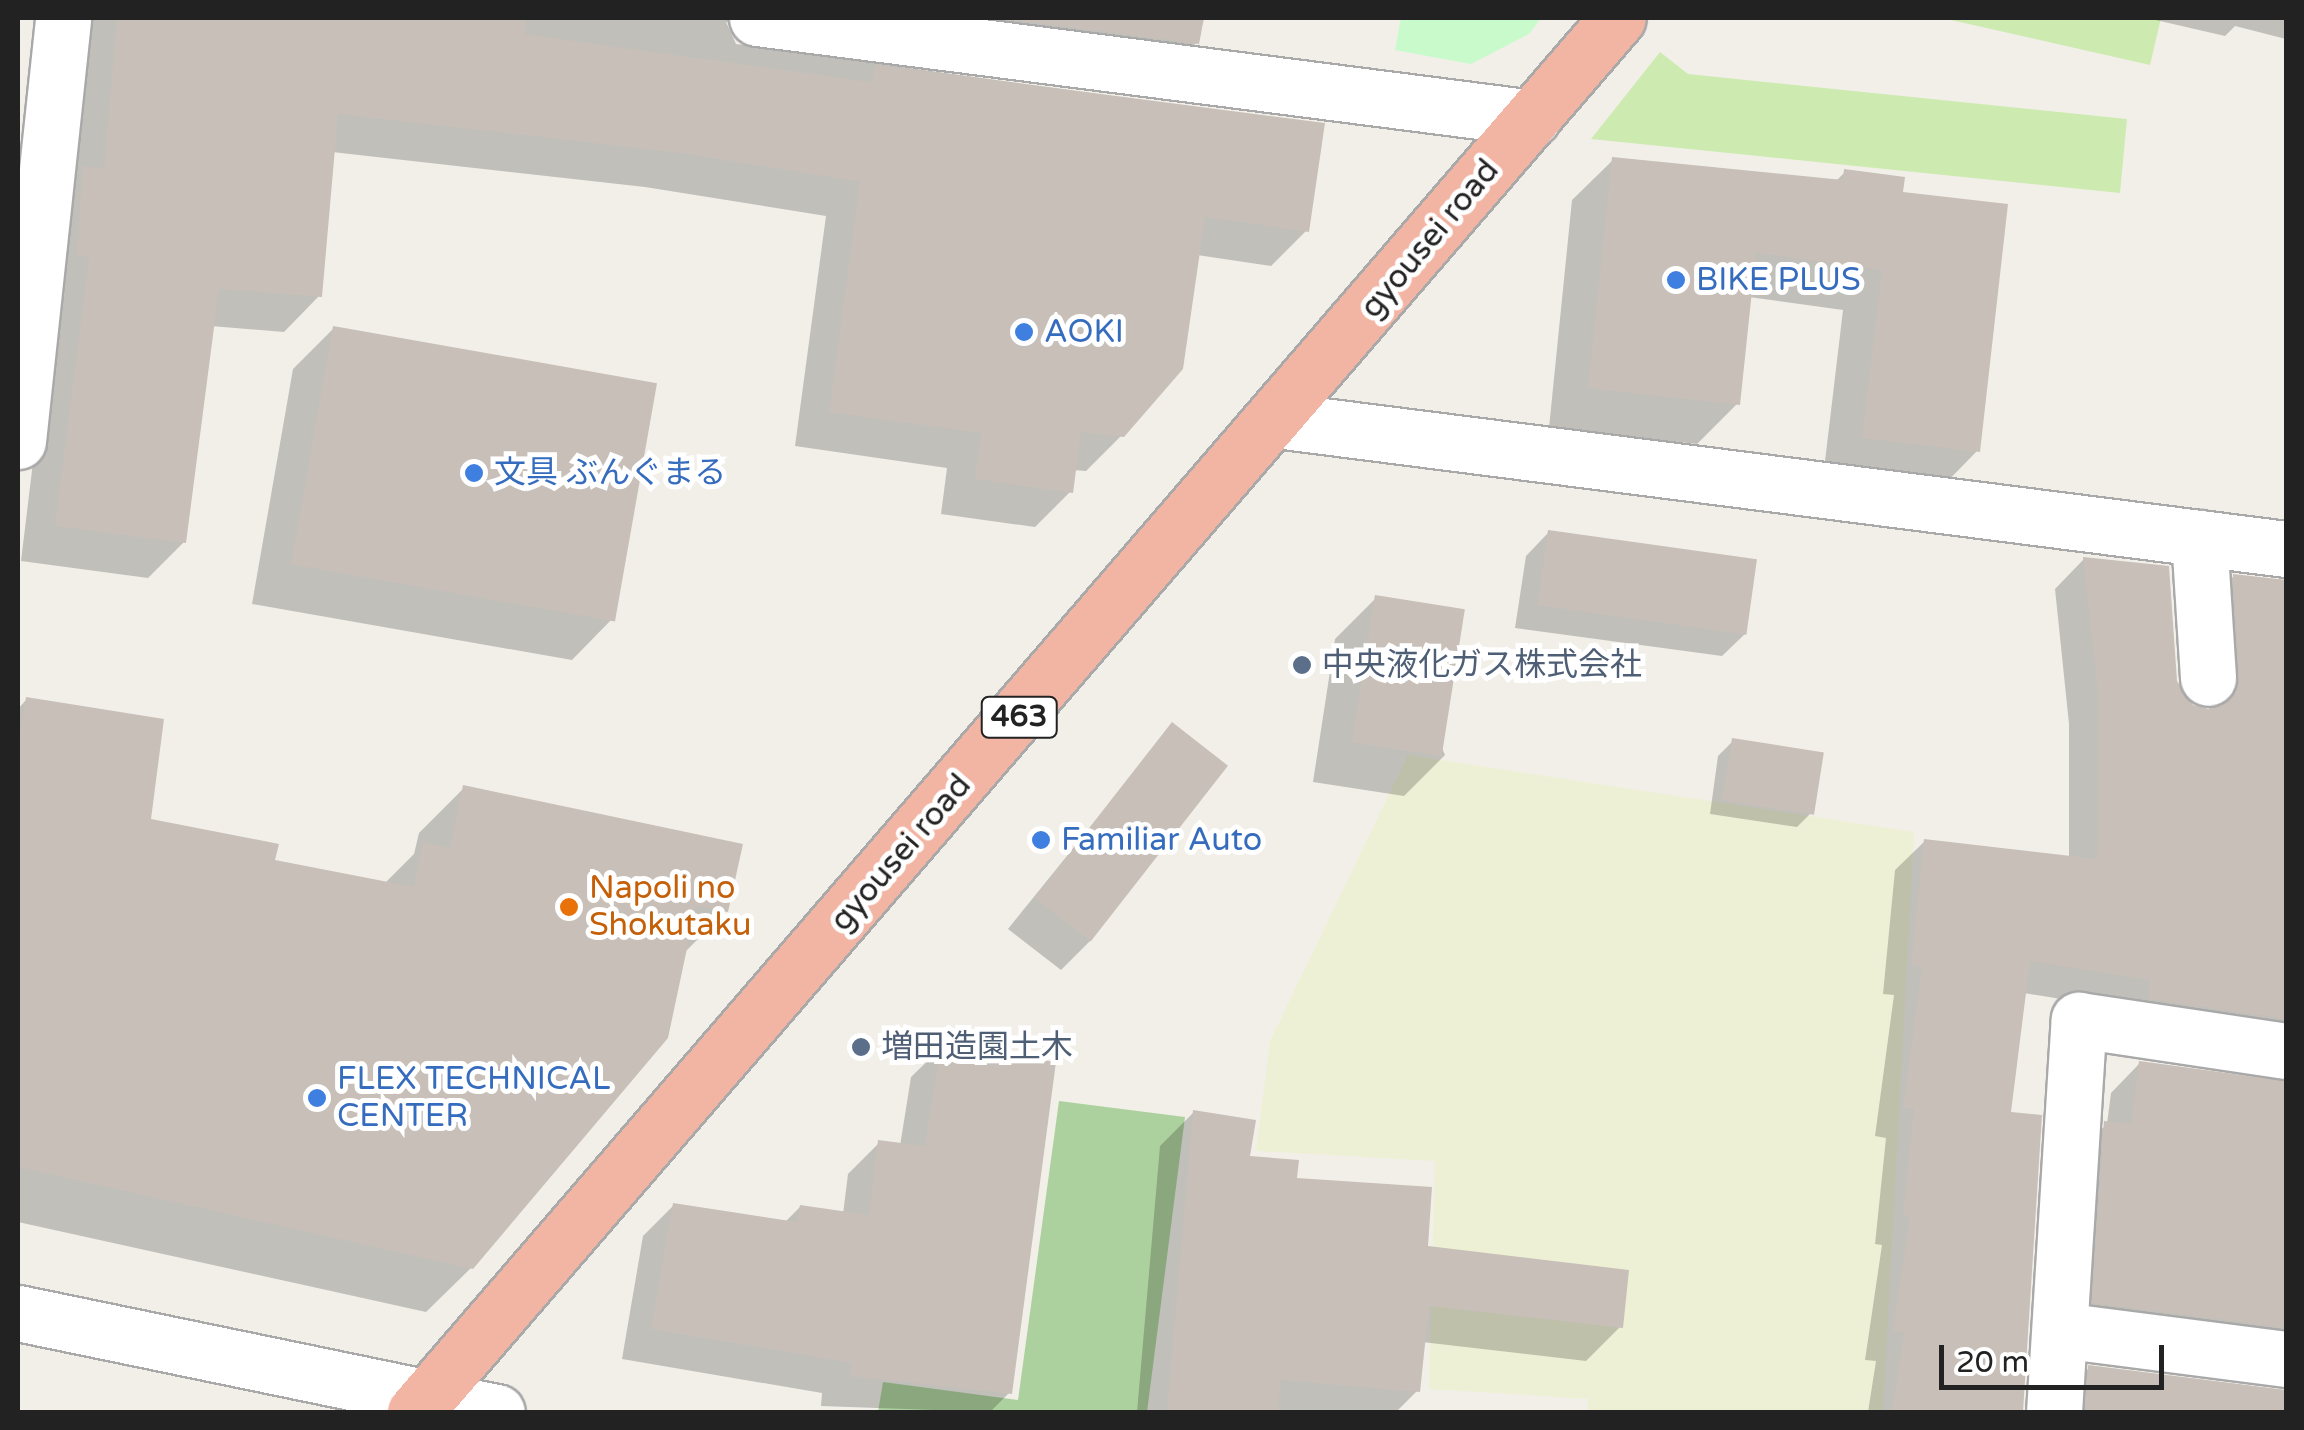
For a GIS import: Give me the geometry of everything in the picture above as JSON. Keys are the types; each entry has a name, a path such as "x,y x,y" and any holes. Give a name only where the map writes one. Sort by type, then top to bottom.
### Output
{"highway":[{"name":"gyousei road","path":"420,1407 1276,420 1618,18"}],"street":[{"path":"18,441 63,18"},
{"path":"757,18 1533,118"},
{"path":"1276,420 2286,549"},
{"path":"2199,538 2208,678"},
{"path":"2054,1412 2079,1020 2286,1051"},
{"path":"18,1313 420,1407 497,1412"},
{"path":"2060,1330 2286,1359"}],"green space":[{"path":"1401,18 1541,18 1529,34 1471,64 1395,50"},
{"path":"1942,18 2161,18 2150,65"},
{"path":"1660,52 1688,74 2127,119 2120,193 1591,139"},
{"path":"1408,755 1914,832 1883,1412 1587,1412 1588,1399 1429,1389 1435,1161 1256,1151 1270,1041"},
{"path":"1059,1101 1185,1117 1147,1412 878,1412 883,1382 1018,1400"}],"building":[{"path":"117,18 526,18 524,34 871,82 876,65 1325,123 1309,232 1205,217 1183,369 1124,437 1081,432 1073,493 975,479 981,433 829,412 860,182 681,153 338,114 322,297 219,289 186,543 55,526 89,257 77,256 83,166 104,169"},
{"path":"998,18 1204,18 1199,44"},
{"path":"1612,157 1843,180 1844,169 1905,177 1903,192 2008,204 1980,452 1862,438 1882,270 1756,253 1740,405 1588,388"},
{"name":"文具 ぶんぐまる","path":"333,326 657,383 615,621 291,564"},
{"path":"1548,530 1757,559 1746,635 1537,605"},
{"path":"2083,557 2169,566 2177,681 2193,705 2209,709 2226,703 2239,677 2233,574 2286,580 2286,1019 2148,999 2150,980 2030,961 2011,1112 2042,1115 2023,1412 1892,1412 1904,1333 1893,1331 1910,1216 1903,1215 1914,1109 1903,1108 1922,967 1911,965 1924,839 2097,859 2098,694"},
{"path":"1375,595 1465,609 1442,756 1352,742"},
{"path":"26,697 164,719 151,819 279,844 275,860 414,887 423,842 450,848 463,785 743,844 728,912 696,906 668,1038 473,1269 18,1167 18,748"},
{"path":"1172,722 1228,766 1091,941 1035,898"},
{"path":"1732,738 1824,753 1814,815 1722,800"},
{"path":"941,1044 1056,1062 1012,1394 850,1376 852,1363 651,1329 673,1203 797,1222 800,1205 869,1215 878,1140 925,1146"},
{"path":"2139,1061 2286,1081 2286,1328 2092,1303 2104,1121 2131,1124"},
{"path":"1193,1110 1256,1120 1250,1156 1299,1160 1297,1178 1432,1187 1428,1246 1629,1270 1623,1328 1429,1306 1420,1392 1280,1380 1278,1412 1167,1412"},
{"path":"2088,1365 2286,1390 2286,1412 2085,1412"}],"place":[{"name":"BIKE PLUS","path":"1676,280"},
{"name":"AOKI","path":"1024,332"},
{"name":"文具 ぶんぐまる","path":"474,473"},
{"name":"中央液化ガス株式会社","path":"1302,665"},
{"name":"Familiar Auto","path":"1041,840"},
{"name":"Napoli no Shokutaku","path":"569,907"},
{"name":"増田造園土木","path":"861,1047"},
{"name":"FLEX TECHNICAL CENTER","path":"317,1098"}]}
